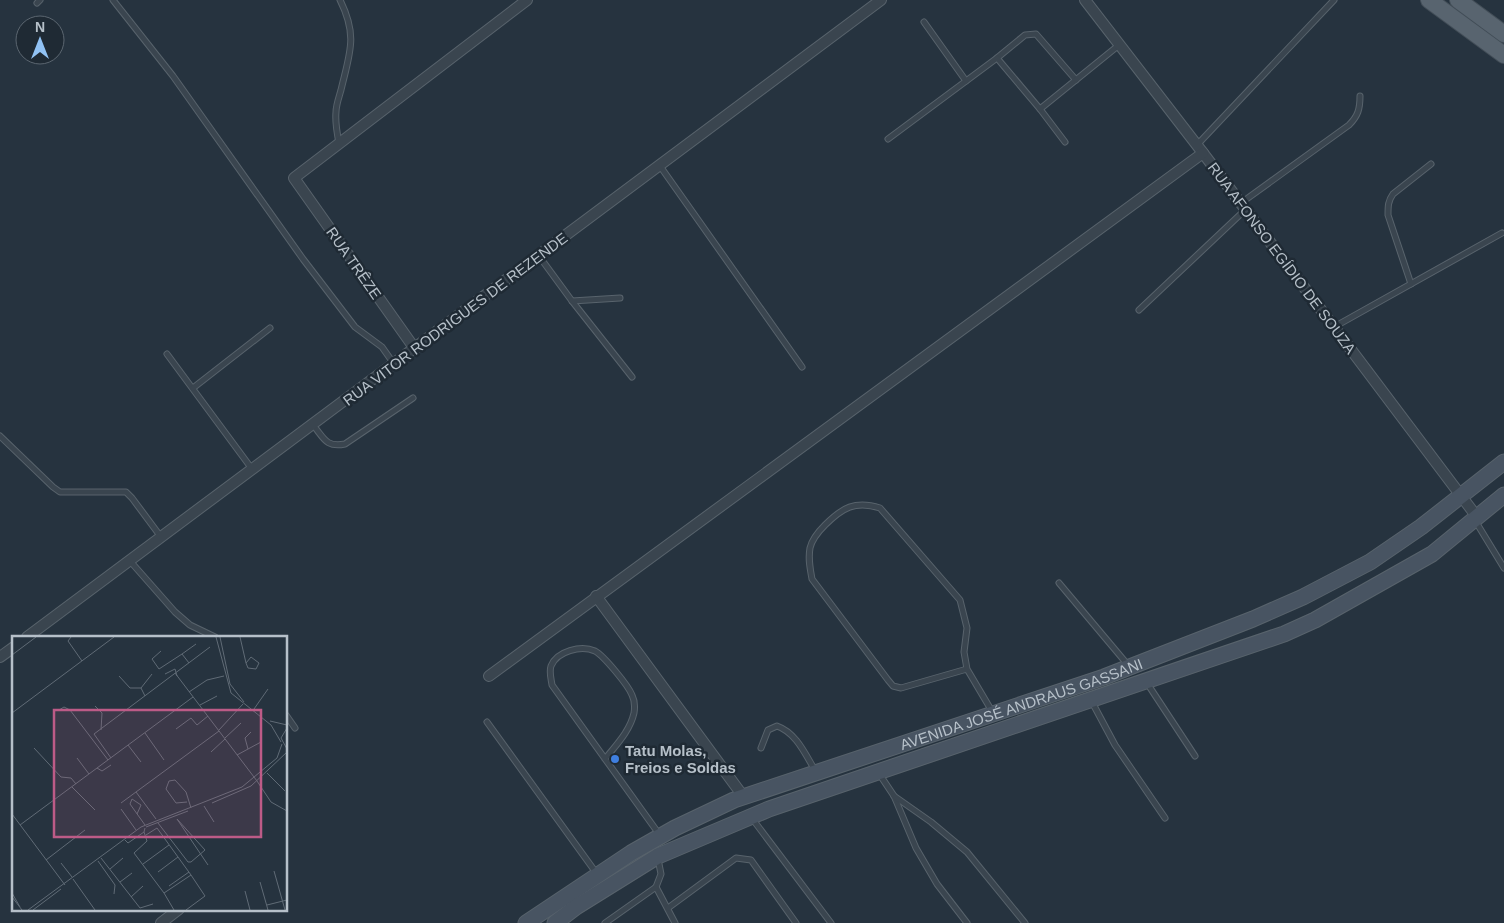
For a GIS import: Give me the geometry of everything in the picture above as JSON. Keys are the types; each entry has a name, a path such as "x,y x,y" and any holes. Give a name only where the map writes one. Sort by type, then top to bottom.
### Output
{"main road":[{"path":"1429,0 1504,55"},
{"path":"1458,0 1504,34"},
{"name":"AVENIDA JOSÉ ANDRAUS GASSANI","path":"526,923 631,852 743,796 1104,677 1244,623 1303,596 1370,562 1421,527 1504,462"},
{"name":"AVENIDA JOSÉ ANDRAUS GASSANI","path":"555,923 576,907 658,856 751,817 1090,699 1284,634 1315,620 1432,554 1504,495"},
{"path":"1303,596 1315,620"},
{"path":"1104,677 1110,693"},
{"path":"884,749 885,770"}],"street":[{"path":"339,143 527,0"},
{"name":"RUA VITOR RODRIGUES DE REZENDE","path":"28,636 881,0"},
{"name":"RUA AFONSO EGÍDIO DE SOUZA","path":"1085,0 1200,149 1476,518"},
{"name":"RUA TRÊZE","path":"339,143 294,178 415,349"},
{"path":"489,676 1200,149"},
{"path":"596,596 743,796"},
{"path":"0,657 12,648"},
{"path":"161,923 178,910"}],"lane":[{"path":"113,0 172,76 303,259 355,327 382,347 395,364"},
{"path":"339,143 336,110 351,49 350,23 340,0"},
{"path":"1200,149 1334,0"},
{"path":"924,22 966,81"},
{"path":"888,139 1025,35 1036,34 1076,80"},
{"path":"1040,109 1120,45"},
{"path":"996,58 1040,109 1065,142"},
{"path":"1139,310 1243,207 1356,119 1360,111 1360,96"},
{"path":"1411,284 1388,215 1389,199 1431,164"},
{"path":"660,166 802,367"},
{"path":"1333,327 1502,233"},
{"path":"539,256 632,377"},
{"path":"572,301 620,298"},
{"path":"193,388 270,328"},
{"path":"167,354 252,470"},
{"path":"313,425 332,446 345,444 413,398"},
{"path":"0,436 60,492 126,492 162,537"},
{"path":"967,669 901,688 893,686 812,579 809,564 811,546 817,534 834,516 848,507 860,504 880,508 960,600 967,628 964,652 967,669 993,713"},
{"path":"1476,518 1504,568"},
{"path":"130,561 175,612 190,625 213,636"},
{"path":"1059,583 1130,667"},
{"path":"606,759 625,734 634,715 635,704 631,693 605,659 594,651 583,649 558,656 551,665 552,685 661,836"},
{"path":"1145,681 1195,756"},
{"path":"1090,699 1115,745 1165,818"},
{"path":"288,718 295,728"},
{"path":"487,722 598,875"},
{"path":"761,748 768,730 777,726 783,728 796,739 816,773"},
{"path":"885,770 916,848 937,884 967,923"},
{"path":"894,796 967,852 1025,923"},
{"path":"751,817 832,923"},
{"path":"605,923 656,887 661,874 658,856"},
{"path":"668,908 736,858 751,860 796,923"},
{"path":"656,887 675,923"}],"place":[{"name":"Tatu Molas, Freios e Soldas","path":"615,759"}]}
